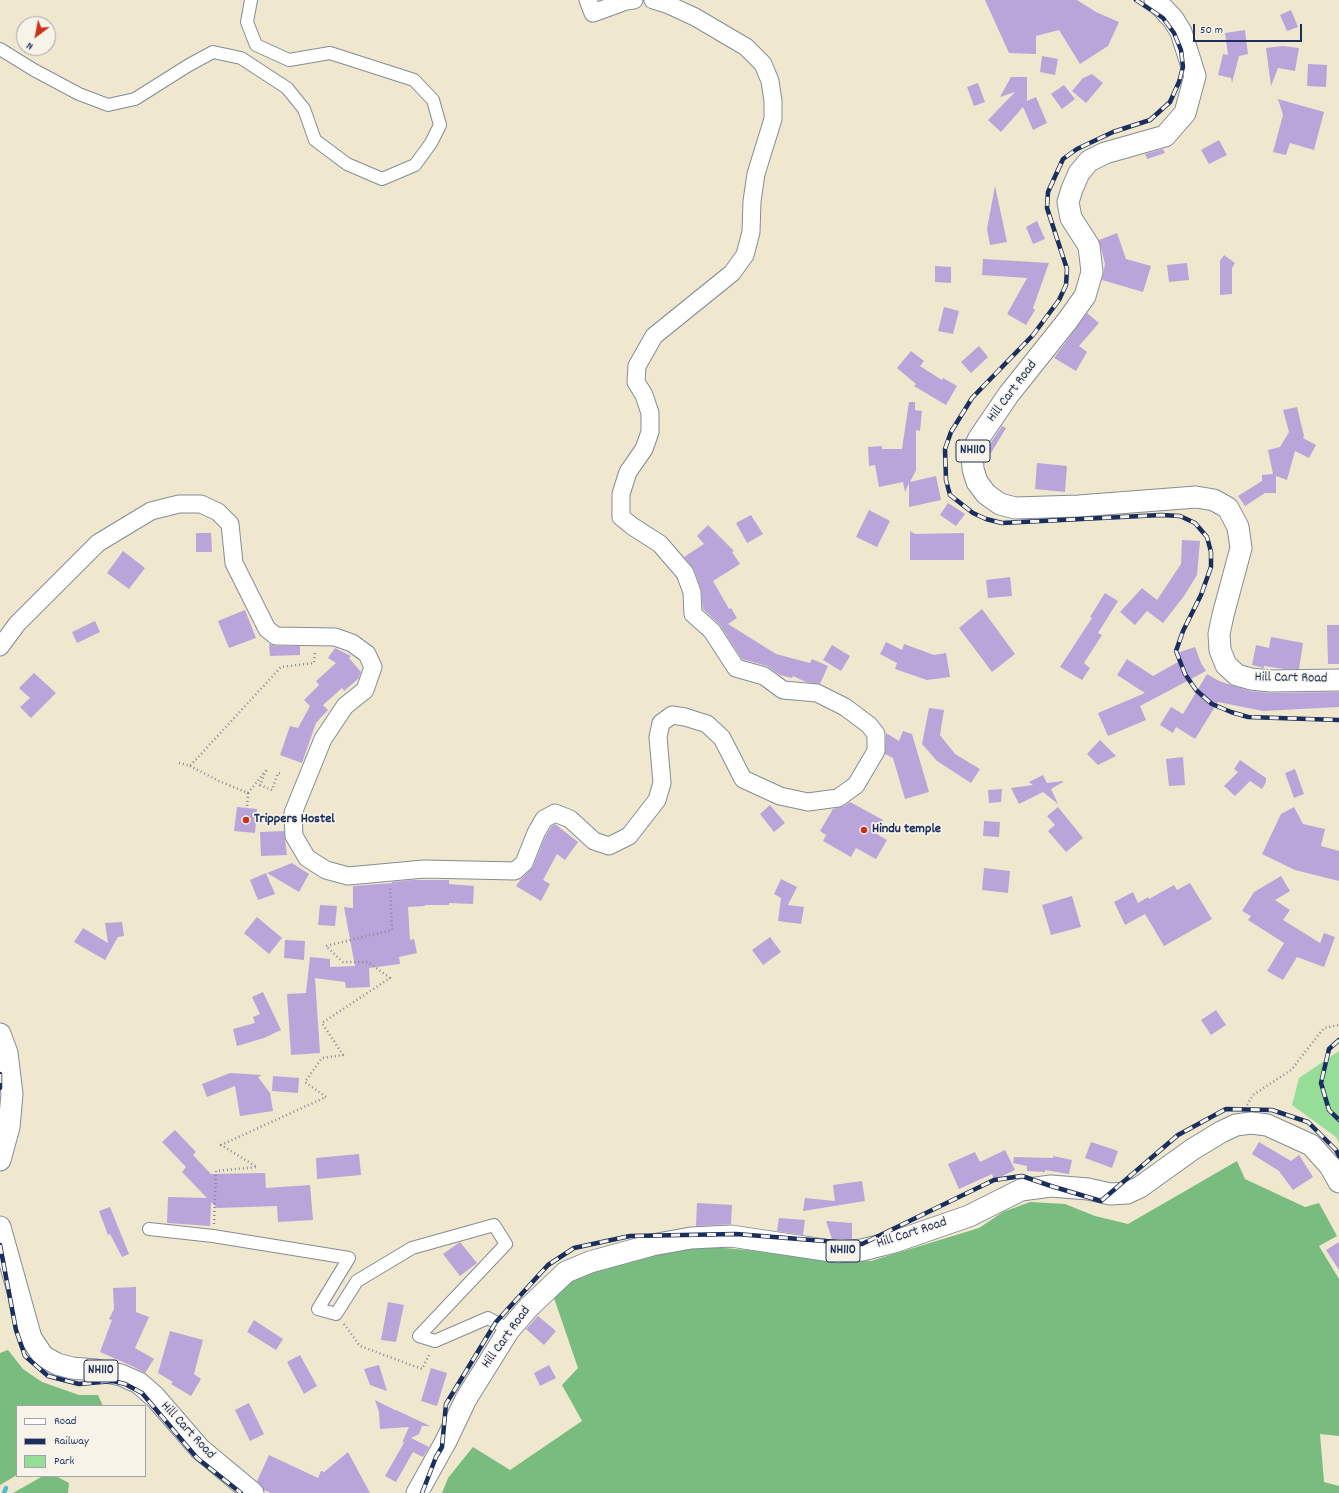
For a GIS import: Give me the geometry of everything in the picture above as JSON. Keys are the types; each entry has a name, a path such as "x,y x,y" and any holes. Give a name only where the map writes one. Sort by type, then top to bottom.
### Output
{"highway":[{"name":"Hill Cart Road","path":"1156,0 1173,19 1181,32 1195,76 1185,113 1165,136 1105,153 1089,161 1079,173 1068,202 1071,218 1089,246 1092,272 1085,296 1068,320 1009,394 979,438 972,452 973,468 977,482 986,494 1000,504 1015,508 1079,506 1196,497 1214,500 1228,508 1238,527 1241,548 1222,615 1219,634 1220,650 1226,665 1237,674 1251,679 1271,681 1339,680"},
{"path":"0,1034 7,1053 12,1094 9,1127 0,1160"},
{"name":"Hill Cart Road","path":"417,1493 446,1441 466,1399 509,1330 528,1307 566,1272 590,1262 652,1245 691,1238 731,1236 838,1252 862,1250 894,1242 969,1216 1021,1190 1051,1186 1088,1189 1110,1194 1127,1193 1140,1187 1216,1135 1236,1125 1251,1123 1267,1125 1311,1145 1330,1166 1339,1182"},
{"name":"Hill Cart Road","path":"0,1227 30,1338 43,1356 56,1364 72,1368 96,1370 121,1375 139,1383 155,1396 200,1449 253,1493"}],"main road":[{"path":"588,0 593,14 626,1 634,0"},
{"path":"0,647 17,624 98,543 151,511 179,504 201,504 218,512 230,524 234,563 267,629 276,636 335,637 352,643 367,654 373,667 366,690 345,706 323,739 293,813 294,836 307,858 326,870 348,876 424,869 515,871 524,863 536,833 544,819 556,814 570,819 594,841 609,846 629,836 657,800 662,783 658,736 661,723 672,715 685,716 707,724 722,738 743,779 780,796 808,802 838,798 856,785 876,750 876,734 869,725 845,707 817,693 783,690 764,676 736,668 712,631 693,614 692,592 684,573 660,544 632,526 621,516 621,494 628,472 644,449 650,432 650,413 644,395 636,382 638,366 654,336 732,273 745,255 751,232 752,201 756,174 773,119 773,101 770,81 763,64 746,47 695,17 669,5 653,0"}],"street":[{"path":"0,49 34,70 79,94 108,105 135,99 189,65 213,52 241,58 287,88 304,109 315,140 348,164 382,179 415,165 431,143 440,126 433,100 414,80 330,53 289,60 256,45 247,22 252,0"},
{"path":"149,1229 213,1236 349,1258 318,1309 336,1314 357,1281 412,1248 494,1225 506,1244 419,1336 435,1341 488,1318 509,1330"}],"path":[{"path":"190,766 282,667 314,663 316,643 315,637"},
{"path":"179,763 190,766 219,781 248,793"},
{"path":"247,808 248,793 267,769 260,785 272,790 278,773 281,774"},
{"path":"213,1236 216,1171 257,1167 221,1145 326,1097 305,1082 322,1058 343,1055 322,1023 390,978 368,962 343,962 326,946 392,930 389,872"},
{"path":"1236,1125 1253,1095 1291,1070 1324,1028 1339,1025"},
{"path":"336,1314 360,1346 422,1369 435,1341"}],"green space":[{"path":"1339,1051 1339,1143 1336,1137 1292,1105 1299,1078"},
{"path":"1237,1161 1245,1179 1305,1207 1319,1203 1337,1236 1319,1246 1339,1279 1339,1436 1320,1434 1324,1482 1339,1486 1339,1493 442,1493 448,1478 473,1447 510,1470 582,1421 562,1385 578,1368 554,1298 573,1280 591,1271 650,1251 702,1246 871,1261 979,1228 1003,1212 1030,1202 1065,1204 1095,1216 1128,1224"},
{"path":"8,1350 23,1369 42,1382 79,1395 98,1395 103,1405 16,1405 16,1476 0,1485 0,1353"},
{"path":"41,1477 58,1477 69,1483 68,1493 13,1493"}],"building":[{"path":"985,0 1077,0 1096,12 1119,22 1108,46 1080,64 1059,30 1036,36 1036,54 1009,53"},
{"path":"1291,10 1298,27 1287,31 1280,15"},
{"path":"1245,30 1248,54 1239,56 1232,83 1231,78 1218,75 1223,54 1228,55 1225,33"},
{"path":"1283,46 1299,48 1295,71 1278,68 1271,86 1266,48"},
{"path":"1042,56 1058,59 1055,75 1040,72"},
{"path":"1308,64 1327,65 1326,87 1307,86"},
{"path":"1092,74 1103,83 1086,103 1072,91 1083,78"},
{"path":"1011,77 1027,77 1027,101 1036,97 1047,123 1033,130 1023,107 1001,132 988,120 1015,92 1000,97"},
{"path":"978,83 985,102 974,106 967,87"},
{"path":"1064,85 1075,99 1062,109 1051,94"},
{"path":"1278,99 1324,112 1314,150 1290,143 1286,155 1273,152 1283,115"},
{"path":"1219,140 1227,155 1209,164 1201,150"},
{"path":"1163,149 1165,153 1147,159 1145,154"},
{"path":"995,186 1007,242 990,245 987,229"},
{"path":"1037,221 1045,239 1033,244 1026,227"},
{"path":"1117,233 1126,259 1151,266 1143,292 1102,280 1105,264 1099,240"},
{"path":"1224,255 1235,263 1232,268 1232,294 1220,295 1220,261"},
{"path":"983,259 1049,263 1033,308 1035,310 1026,325 1007,314 1027,278 982,275"},
{"path":"1187,263 1189,280 1169,282 1167,265"},
{"path":"935,266 951,267 951,283 935,282"},
{"path":"944,307 959,311 953,334 938,331"},
{"path":"1087,313 1099,323 1079,346 1087,352 1076,371 1054,358"},
{"path":"979,346 988,357 971,373 961,362"},
{"path":"911,351 924,361 920,366 942,380 943,378 957,386 946,405 914,386 916,384 897,368"},
{"path":"909,402 915,402 915,410 922,411 920,431 916,430 916,470 910,482 936,476 941,500 909,507 909,483 905,492 903,482 879,487 875,465 869,466 868,447 882,446 882,449 902,449"},
{"path":"1297,407 1304,436 1303,438 1316,445 1309,458 1295,451 1287,480 1276,476 1276,493 1265,493 1245,506 1238,496 1262,481 1262,475 1273,474 1268,450 1280,447 1289,432 1283,410"},
{"path":"1002,426 1006,428 991,453 986,450"},
{"path":"1037,463 1067,466 1065,492 1035,489"},
{"path":"948,503 965,514 956,526 940,515"},
{"path":"869,510 890,521 877,547 856,537"},
{"path":"751,515 763,534 747,543 736,523"},
{"path":"708,525 734,551 732,552 740,564 713,581 729,609 731,608 737,618 728,624 776,654 810,663 812,659 828,666 820,684 806,682 793,676 792,678 780,675 767,666 742,659 720,625 703,609 701,589 694,569 684,557 704,544 697,536"},
{"path":"910,531 915,534 964,533 964,560 910,560"},
{"path":"196,533 211,533 212,552 196,552"},
{"path":"1182,540 1200,541 1197,575 1184,596 1163,623 1147,611 1135,625 1120,612 1142,588 1157,600 1181,564"},
{"path":"123,551 145,568 129,589 107,573"},
{"path":"1010,577 1012,596 988,598 986,580"},
{"path":"1105,593 1118,601 1098,633 1102,635 1084,663 1090,668 1082,680 1060,667 1092,618 1090,617"},
{"path":"982,609 1015,654 992,672 959,628"},
{"path":"245,610 256,638 229,648 218,621"},
{"path":"95,621 100,632 77,643 72,632"},
{"path":"1327,625 1339,625 1339,664 1328,664"},
{"path":"1271,637 1303,643 1299,669 1284,669 1264,666 1264,668 1252,665 1256,645 1269,648"},
{"path":"886,642 902,650 904,644 934,655 946,653 950,677 927,680 895,669 897,663 880,654"},
{"path":"269,644 276,646 300,646 300,655 270,656"},
{"path":"832,645 850,656 841,671 823,660"},
{"path":"1195,647 1201,663 1206,671 1140,706 1146,720 1108,736 1098,713 1145,693 1117,675 1127,659 1153,676 1180,661 1177,653"},
{"path":"335,648 351,656 349,658 361,672 358,679 344,691 342,688 323,705 328,710 316,723 302,763 280,755 290,726 298,728 310,706 304,700 319,685 316,681 336,663 328,658"},
{"path":"34,673 56,693 31,718 20,707 30,698 19,688"},
{"path":"1207,674 1219,681 1250,691 1271,693 1339,692 1339,707 1263,711 1218,702 1195,739 1176,727 1173,733 1160,725 1171,707 1183,714"},
{"path":"929,708 944,710 940,735 955,754 980,769 971,783 937,761 922,744"},
{"path":"903,731 912,734 929,792 905,799 893,758 885,754 886,733 899,741"},
{"path":"1100,740 1116,756 1098,765 1087,754"},
{"path":"1183,757 1185,785 1169,786 1166,759"},
{"path":"1240,760 1266,778 1266,782 1262,789 1250,781 1235,796 1224,786 1238,772 1234,769"},
{"path":"1295,769 1304,794 1294,798 1285,773"},
{"path":"1043,775 1047,783 1063,781 1051,789 1058,804 1043,792 1019,804 1011,788 1033,785 1029,782"},
{"path":"1002,789 1001,802 989,803 988,790"},
{"path":"850,802 883,820 875,833 887,840 876,859 856,848 851,857 823,841 826,835 820,831 833,809 844,806"},
{"path":"770,805 785,823 774,832 760,814"},
{"name":"Trippers Hostel","path":"237,807 257,809 255,833 234,831"},
{"path":"1058,807 1083,838 1066,852 1048,831 1055,825 1047,816"},
{"path":"1294,807 1303,824 1325,829 1321,846 1339,851 1339,881 1295,870 1262,854 1281,814"},
{"path":"984,821 1000,822 999,837 983,836"},
{"path":"555,824 578,842 565,860 557,854 543,880 550,884 541,901 516,886 533,867 545,837"},
{"path":"284,831 287,855 261,856 260,832"},
{"path":"292,863 309,874 299,892 267,873"},
{"path":"984,868 1010,871 1008,893 982,890"},
{"path":"266,873 275,894 258,900 250,880"},
{"path":"1281,876 1290,891 1275,900 1290,910 1283,920 1320,943 1324,933 1335,937 1324,967 1297,957 1283,980 1267,971 1284,943 1248,920 1251,916 1242,911 1254,892"},
{"path":"781,879 797,887 788,905 804,907 801,924 778,921 781,898 774,894"},
{"path":"411,880 449,880 449,884 474,886 473,904 449,903 449,905 408,907 410,940 414,939 417,953 399,957 400,964 369,968 370,987 346,988 345,982 315,978 320,1053 291,1055 287,994 306,993 310,957 330,959 330,967 355,966 344,907 353,908 353,886"},
{"path":"1190,883 1212,919 1164,946 1145,914 1125,925 1114,902 1133,892 1138,903 1148,897 1149,899 1174,885 1177,890"},
{"path":"1072,896 1081,927 1051,935 1042,905"},
{"path":"320,905 337,906 335,926 318,925"},
{"path":"257,917 282,938 269,954 244,933"},
{"path":"122,922 124,936 118,937 105,960 74,942 83,928 108,943 105,923"},
{"path":"770,937 781,952 763,965 752,950"},
{"path":"285,940 305,941 304,960 284,958"},
{"path":"263,992 281,1030 264,1038 237,1046 233,1029 255,1023 253,1017 260,1014 252,997"},
{"path":"1216,1010 1226,1025 1211,1035 1201,1020"},
{"path":"230,1073 262,1075 258,1077 270,1093 273,1111 240,1116 235,1086 207,1097 202,1084"},
{"path":"273,1076 299,1078 298,1093 272,1091"},
{"path":"175,1130 196,1152 193,1155 211,1174 265,1173 266,1188 310,1185 313,1220 278,1222 277,1206 217,1208 211,1202 210,1226 167,1223 168,1197 207,1198 182,1172 186,1167 162,1142"},
{"path":"1091,1142 1118,1151 1112,1168 1085,1158"},
{"path":"1259,1142 1291,1161 1299,1155 1313,1177 1293,1190 1279,1171 1252,1154"},
{"path":"1005,1150 1015,1170 994,1180 992,1174 959,1189 948,1164 975,1152 980,1162"},
{"path":"359,1154 361,1175 317,1179 316,1158"},
{"path":"1053,1156 1072,1160 1069,1174 1045,1170 1045,1172 1027,1171 1027,1166 1013,1163 1014,1157 1053,1158"},
{"path":"862,1181 865,1201 803,1211 805,1198 835,1201 833,1185"},
{"path":"697,1203 732,1205 731,1224 696,1226"},
{"path":"110,1207 129,1254 122,1257 110,1234 108,1235 99,1211"},
{"path":"779,1218 805,1220 803,1235 777,1231"},
{"path":"826,1221 852,1223 852,1239 832,1239"},
{"path":"460,1242 477,1263 460,1276 443,1254"},
{"path":"1339,1242 1339,1270 1326,1250"},
{"path":"136,1287 136,1312 149,1317 135,1348 154,1359 145,1373 100,1352 112,1320 109,1319 114,1309 113,1288"},
{"path":"388,1302 404,1305 396,1342 381,1340"},
{"path":"538,1316 556,1331 544,1345 526,1329"},
{"path":"254,1320 283,1339 276,1350 247,1332"},
{"path":"170,1331 203,1340 194,1374 201,1379 191,1396 171,1384 173,1382 158,1373"},
{"path":"300,1355 317,1386 304,1394 287,1362"},
{"path":"379,1365 387,1391 370,1385 364,1369"},
{"path":"549,1365 556,1378 540,1386 534,1373"},
{"path":"431,1368 447,1373 437,1406 421,1401"},
{"path":"375,1400 430,1426 422,1426 419,1434 411,1438 429,1447 423,1457 413,1452 396,1482 385,1476 405,1441 402,1443 409,1427 380,1429 379,1412"},
{"path":"249,1403 264,1434 250,1441 235,1410"},
{"path":"348,1452 370,1493 271,1493 264,1490 257,1481 269,1455 318,1478 321,1471 324,1472"}],"waterway":[{"path":"4,1493 6,1488"}],"railway":[{"path":"1136,0 1163,18 1174,33 1181,50 1183,67 1179,82 1170,102 1150,120 1113,132 1077,149 1063,159 1048,192 1047,208 1067,269 1066,285 1059,300 1033,335 972,398 951,432 945,449 946,480 950,495 973,513 986,519 1002,523 1161,515 1180,516 1195,523 1207,537 1211,552 1211,567 1201,595 1183,631 1176,651 1185,674 1196,690 1212,704 1248,717 1339,720"},
{"path":"1339,1040 1329,1049 1321,1083 1329,1110 1339,1120"},
{"path":"0,1074 0,1088"},
{"path":"422,1493 436,1457 442,1447 446,1404 496,1322 548,1265 574,1248 630,1236 736,1234 862,1244 994,1180 1022,1176 1101,1201 1178,1135 1226,1109 1272,1110 1308,1122 1336,1150 1339,1156"},
{"path":"0,1245 16,1330 25,1356 48,1376 79,1384 113,1381 125,1384 142,1393 197,1458 241,1493"}],"place":[{"name":"Trippers Hostel","path":"246,820"},
{"name":"Hindu temple","path":"864,830"}]}
